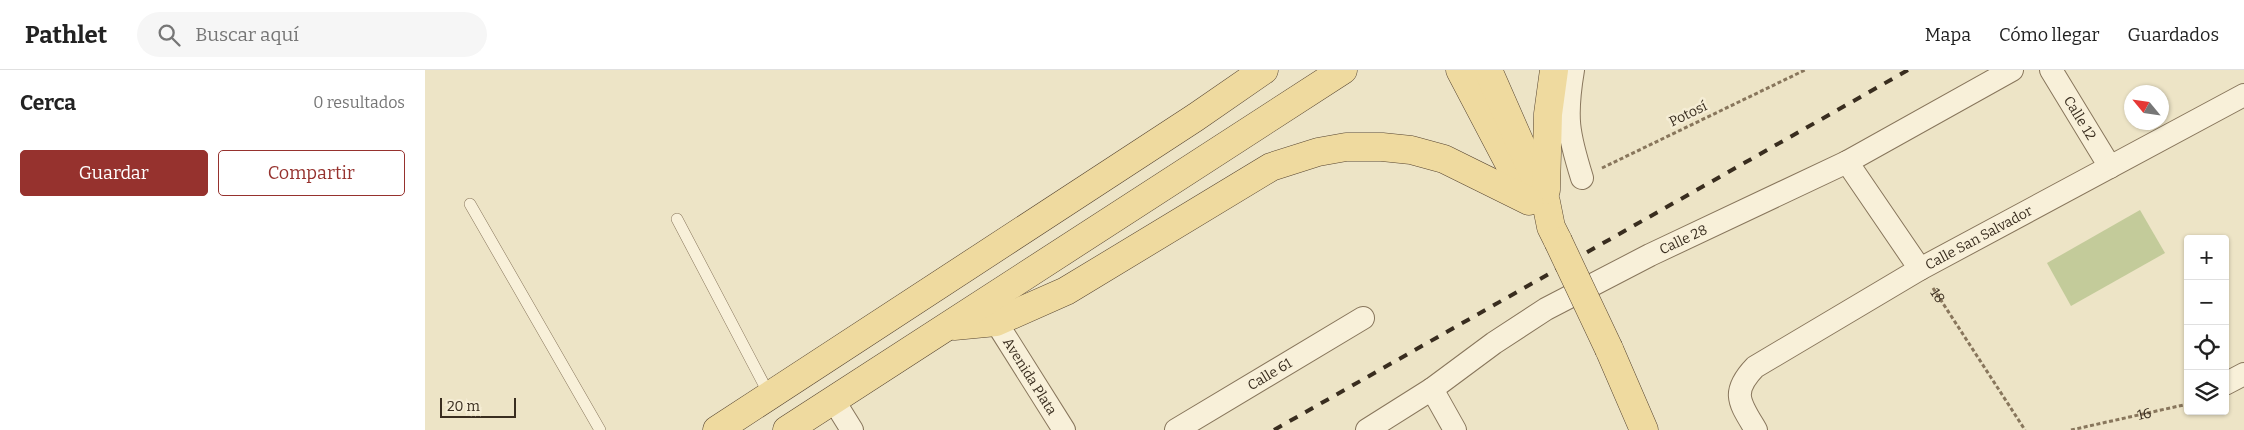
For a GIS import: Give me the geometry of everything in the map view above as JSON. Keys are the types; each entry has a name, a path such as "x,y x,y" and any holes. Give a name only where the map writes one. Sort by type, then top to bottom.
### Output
{"main road":[{"path":"717,430 1264,70"},
{"path":"787,430 1343,70"},
{"path":"1461,70 1546,218 1609,349 1644,430"},
{"path":"1488,70 1546,218"},
{"path":"1546,218 1548,114 1554,70"},
{"path":"949,326 996,322 1066,291 1271,167 1318,152 1346,147 1382,146 1411,150 1443,159 1546,218"}],"street":[{"path":"1573,70 1567,114 1568,131 1582,178"},
{"name":"Calle 28","path":"1367,430 1432,389 1494,343 1546,309 1650,254 1847,162 2012,70"},
{"name":"Calle 12","path":"2051,70 2110,167"},
{"name":"Calle San Salvador","path":"1756,430 1741,404 1739,389 1755,368 1920,269 2244,95"},
{"path":"1847,162 1920,269"},
{"name":"Calle 61","path":"1176,430 1363,318"},
{"name":"Avenida Plata","path":"996,322 1064,430"},
{"path":"2229,382 2244,374"},
{"path":"1432,389 1455,430"},
{"path":"834,401 852,430"}],"lane":[{"path":"470,204 600,430"},
{"path":"677,219 770,396"}],"path":[{"name":"Potosí","path":"1582,178 1805,70"},
{"name":"18","path":"1920,269 2025,430"},
{"name":"16","path":"2071,430 2184,405"}],"green space":[{"path":"2140,210 2165,253 2071,306 2047,263"}],"railway":[{"path":"1274,430 1908,70"}]}
